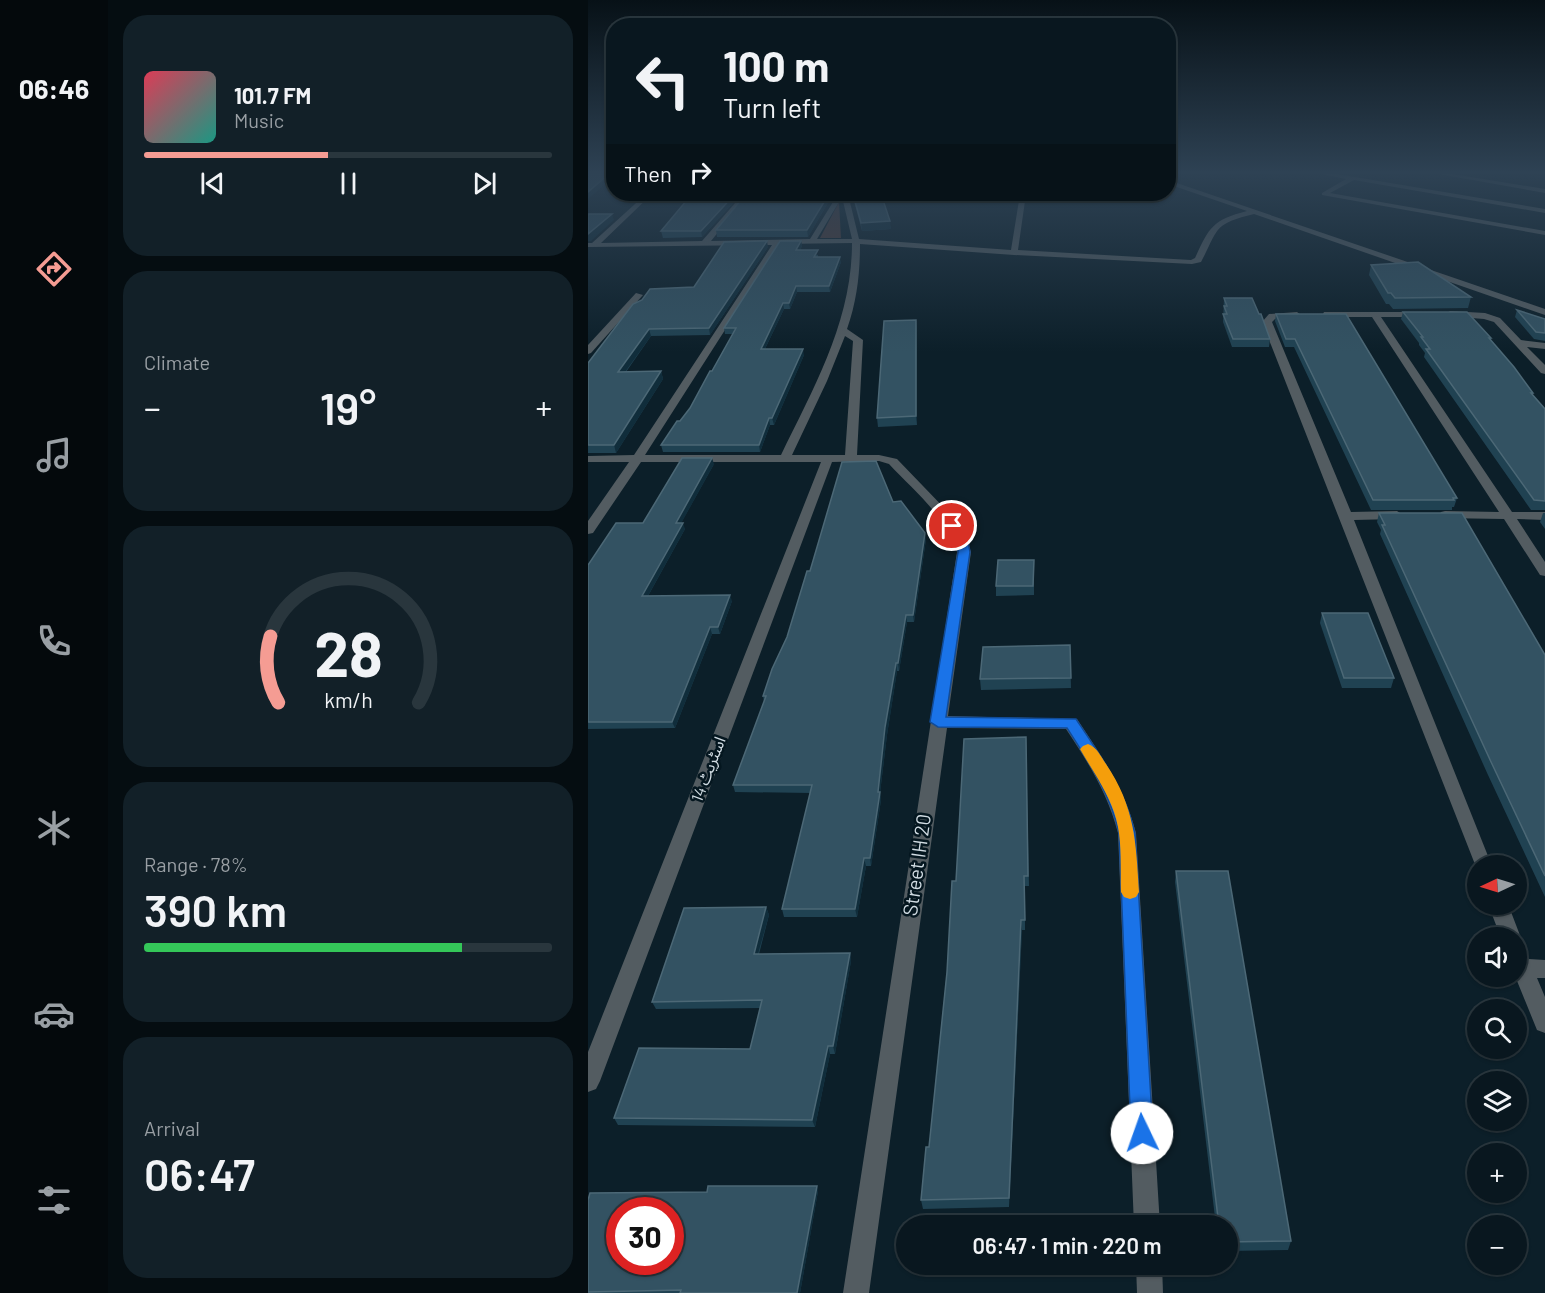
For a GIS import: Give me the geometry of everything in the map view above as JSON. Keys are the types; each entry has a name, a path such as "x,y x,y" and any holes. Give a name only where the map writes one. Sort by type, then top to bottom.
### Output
{"street":[{"path":"591,245 607,231"},
{"path":"704,244 715,231"},
{"path":"812,242 819,231"},
{"path":"785,458 843,330 856,277 856,241 853,231"},
{"path":"1014,253 1017,231"},
{"path":"591,245 856,241 1014,253 1192,262 1198,260 1211,231"},
{"path":"1309,231 1545,312"},
{"path":"588,530 637,459 777,243"},
{"path":"588,351 639,295"},
{"path":"1433,314 1311,314 1272,316 1267,322 1346,516 1479,855"},
{"path":"1375,314 1545,572"},
{"path":"1445,314 1485,316 1497,320 1545,371"},
{"path":"588,459 851,457 858,340 843,330"},
{"path":"1520,343 1545,346"},
{"name":"Street IH 20","path":"851,457 871,456 893,461 952,526 962,541 964,552 856,1293"},
{"name":"اسٹریٹ 14","path":"588,1081 828,458"},
{"path":"1346,516 1545,516"},
{"path":"938,722 1071,723 1104,773 1122,812 1127,833 1146,1215"},
{"path":"1527,963 1545,969"},
{"path":"1527,978 1545,1023"},
{"path":"1149,1275 1150,1293"}],"shaded area":[{"path":"824,231 841,231 841,238 820,238"}],"building":[{"path":"767,241 709,328 649,329 618,372 661,371 614,445 588,445 588,363 633,304 642,300 650,289 694,287 724,242"},
{"path":"780,241 801,241 796,250 818,250 814,257 840,257 829,286 796,286 789,303 783,303 761,349 803,349 772,418 769,418 759,445 661,445 677,421 680,421 690,408 712,371 736,328 724,328"},
{"path":"1418,262 1471,297 1395,298 1388,293 1371,265"},
{"path":"1224,298 1252,298 1261,314 1270,339 1233,339 1223,314 1227,314"},
{"path":"1517,310 1545,319 1545,333 1536,332"},
{"path":"1403,312 1467,312 1514,367 1545,409 1545,501 1534,500 1426,349 1430,349"},
{"path":"1276,314 1346,314 1457,498 1453,498 1454,500 1373,500 1295,339 1286,339"},
{"path":"916,320 916,416 877,418 884,321"},
{"path":"682,458 712,458 676,523 683,523 642,596 730,595 718,627 710,627 672,722 588,722 588,565 616,523 643,523"},
{"path":"876,461 893,502 901,501 925,533 913,615 906,615 885,727 878,792 880,792 870,858 864,858 855,909 782,909 812,785 733,785 766,696 763,696 772,669 787,637 807,571 810,571 842,462"},
{"path":"1379,513 1462,513 1545,655 1545,876 1382,525 1385,525"},
{"path":"998,560 1034,560 1033,586 996,586"},
{"path":"1322,613 1368,613 1394,678 1344,678"},
{"path":"1070,645 1071,678 980,679 983,647"},
{"path":"1026,737 1028,876 1024,876 1025,920 1021,920 1009,1198 921,1200 926,1147 929,1147 947,972 952,881 956,881 964,739"},
{"path":"1176,871 1228,871 1291,1241 1238,1242 1238,1215 1218,1215"},
{"path":"766,907 754,954 850,953 833,1046 828,1046 812,1120 614,1118 639,1048 750,1049 762,1000 652,1002 684,908"},
{"path":"708,1186 817,1186 797,1293 680,1293 681,1290 588,1292 588,1200 590,1193 707,1192"}],"slow traffic":[{"path":"1088,749 1104,773 1122,812 1127,833 1130,892"}],"route":[{"path":"952,526 962,541 964,552 938,722 1071,723 1104,773 1122,812 1127,833 1142,1133"}]}
